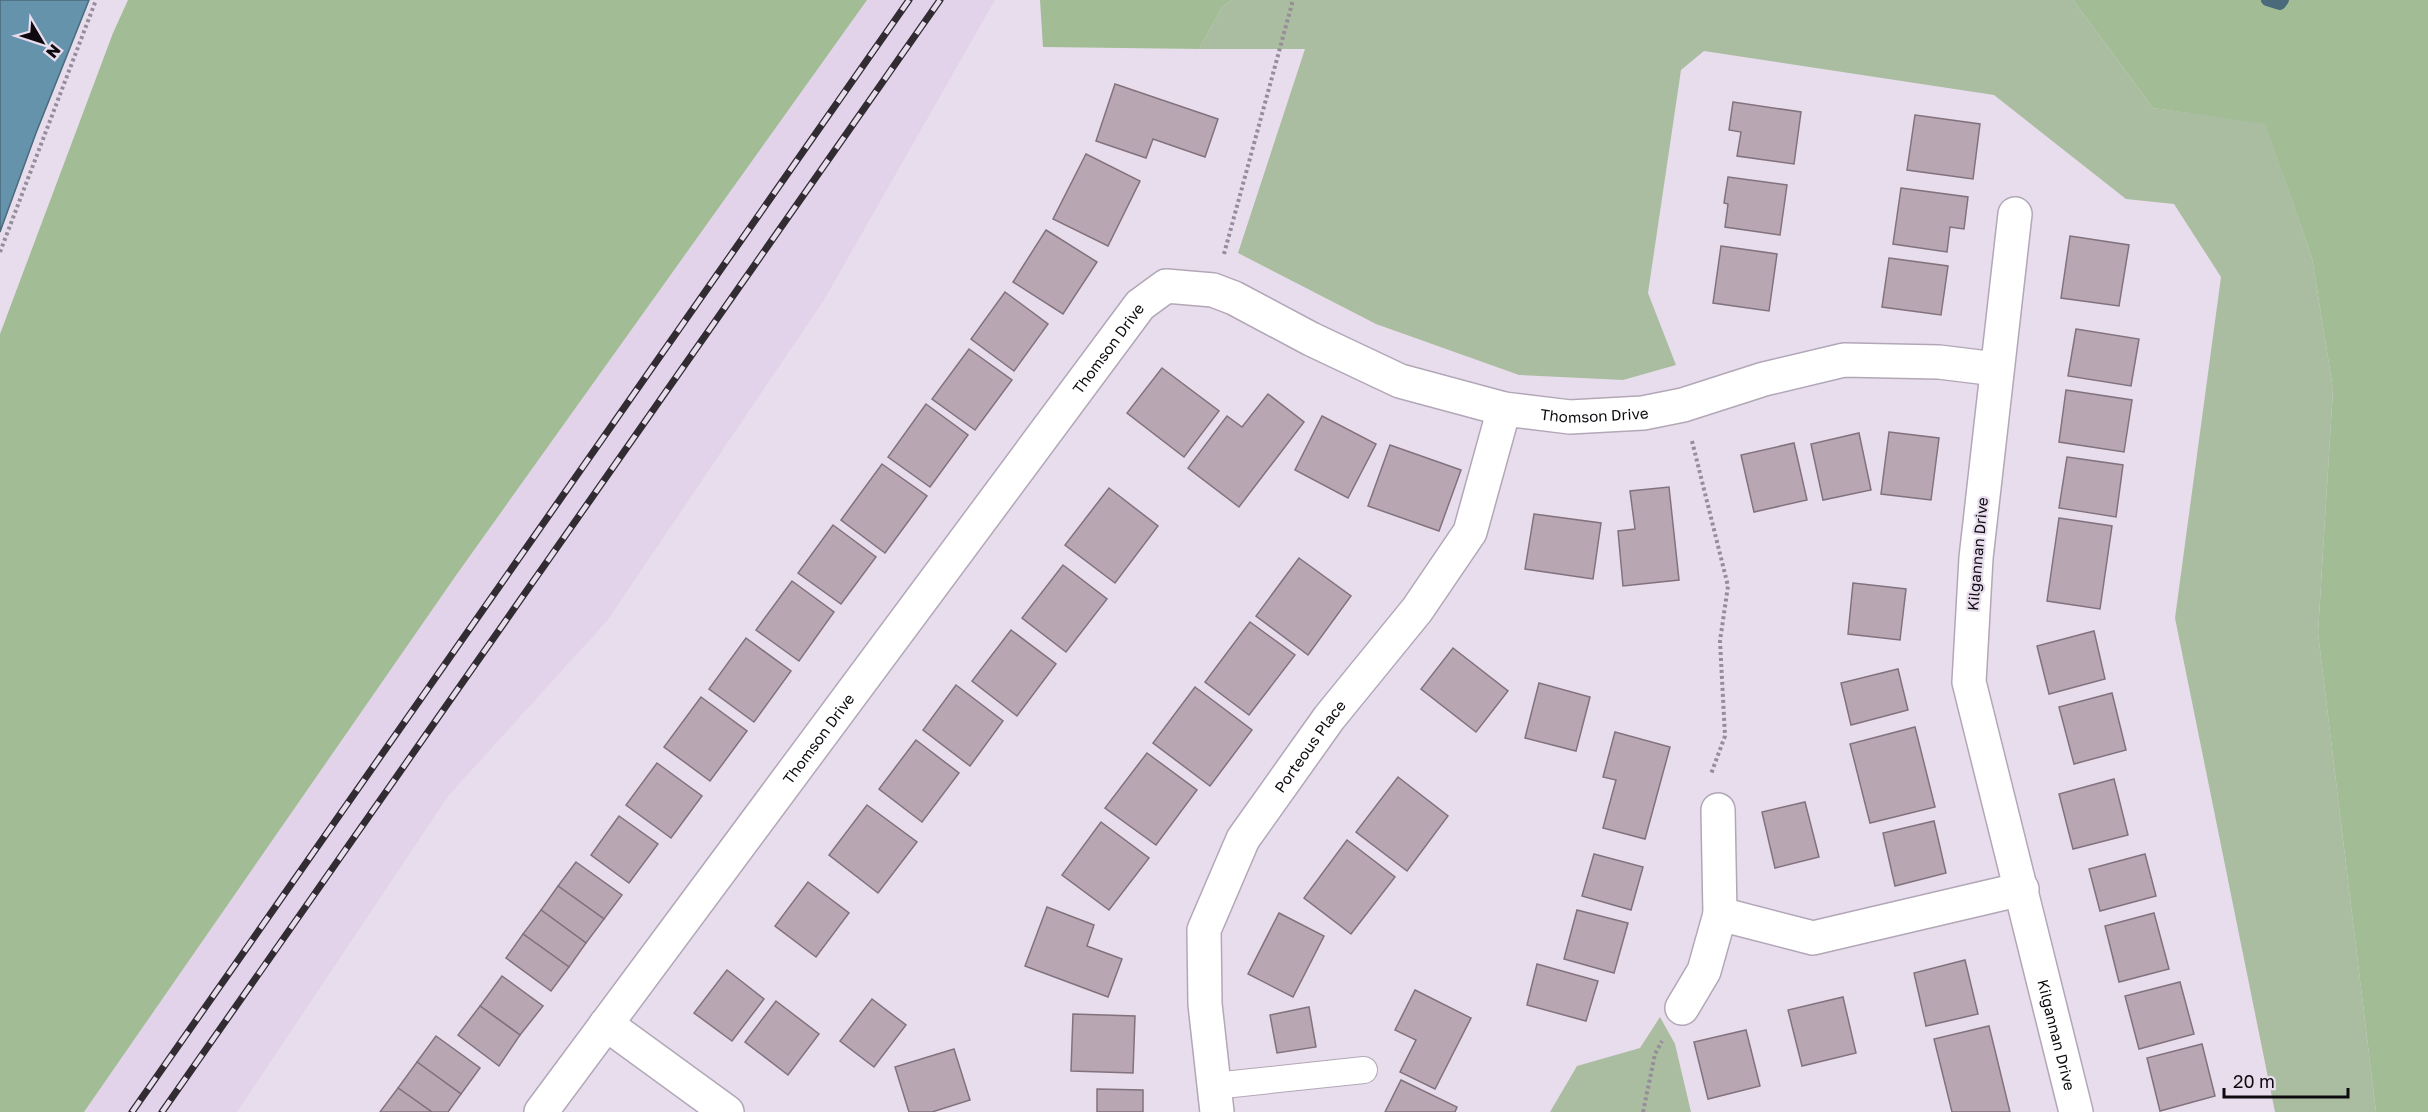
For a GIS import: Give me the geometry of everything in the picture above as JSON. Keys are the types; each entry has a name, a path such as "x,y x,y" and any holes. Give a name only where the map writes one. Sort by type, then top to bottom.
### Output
{"street":[{"name":"Kilgannan Drive","path":"2015,214 1976,558 1970,682 2076,1112"},
{"name":"Thomson Drive","path":"540,1112 1140,305 1166,286 1213,290 1224,294 1400,381 1504,409 1570,417 1643,413 1683,405 1764,379 1844,360 1939,362 1996,369"},
{"name":"Porteous Place","path":"1216,1099 1205,1004 1204,930 1243,839 1329,717 1418,610 1470,532 1504,409"},
{"path":"1682,1008 1704,971 1720,914 1718,810"},
{"path":"1720,914 1813,938 2022,889"},
{"path":"606,1024 727,1112"}],"lane":[{"path":"1216,1099 1364,1070"}],"path":[{"path":"0,252 96,0"},
{"path":"1231,227 1293,0"},
{"path":"1683,405 1728,586 1720,641 1725,736 1699,807 1718,810"},
{"path":"1643,1112 1655,1054 1682,1008"}],"shaded area":[{"path":"867,0 995,0 824,300 607,621 449,795 237,1112 84,1112 457,574"}],"green space":[{"path":"128,0 867,0 457,574 84,1112 0,1112 0,334 113,33"},
{"path":"1040,0 1232,0 1222,7 1199,49 1043,47"},
{"path":"1232,0 2073,0 2153,108 2265,123 2312,258 2333,389 2318,633 2376,1112 2275,1112 2175,618 2221,277 2174,204 2126,199 1994,95 1704,51 1681,70 1648,293 1676,365 1623,380 1519,375 1376,324 1238,253 1305,49 1199,49 1222,7"},
{"path":"2073,0 2428,0 2428,1112 2376,1112 2318,633 2333,389 2312,258 2265,124 2153,108"},
{"path":"1660,1017 1675,1044 1691,1112 1550,1112 1577,1066 1640,1048"}],"water":[{"path":"0,0 89,0 36,133 0,232"}],"building":[{"path":"1115,84 1218,119 1205,157 1153,139 1146,158 1096,141"},
{"path":"1733,102 1801,112 1794,164 1737,156 1741,132 1729,130"},
{"path":"1915,115 1980,124 1973,179 1907,170"},
{"path":"1086,154 1140,181 1108,246 1053,219"},
{"path":"1728,177 1787,185 1780,235 1725,227 1728,204 1724,203"},
{"path":"1901,188 1968,197 1964,229 1950,227 1947,252 1893,244"},
{"path":"1046,230 1097,262 1063,314 1013,282"},
{"path":"2070,236 2129,245 2119,306 2061,298"},
{"path":"1721,246 1777,254 1769,311 1713,303"},
{"path":"1889,258 1948,266 1941,315 1882,307"},
{"path":"1005,292 1048,324 1014,371 971,339"},
{"path":"2076,329 2139,339 2131,386 2068,376"},
{"path":"969,349 1012,380 975,430 932,399"},
{"path":"1162,368 1219,411 1184,457 1127,413"},
{"path":"2066,390 2132,400 2124,452 2059,442"},
{"path":"1268,394 1304,422 1239,507 1188,468 1227,416 1242,427"},
{"path":"926,404 968,435 930,487 888,457"},
{"path":"1322,416 1376,444 1348,498 1295,470"},
{"path":"1889,432 1939,438 1931,500 1881,494"},
{"path":"1859,433 1871,490 1823,500 1811,444"},
{"path":"1794,443 1807,500 1754,512 1741,455"},
{"path":"1390,445 1461,470 1439,531 1368,506"},
{"path":"2067,457 2123,465 2116,517 2059,508"},
{"path":"882,464 927,496 885,553 841,520"},
{"path":"1669,487 1679,580 1623,586 1618,531 1635,529 1630,491"},
{"path":"1109,488 1158,526 1115,583 1065,545"},
{"path":"1534,514 1601,523 1593,579 1525,569"},
{"path":"2059,518 2112,526 2100,609 2047,601"},
{"path":"833,525 876,557 841,604 798,573"},
{"path":"1299,558 1351,596 1308,655 1256,616"},
{"path":"1063,565 1107,599 1066,652 1022,618"},
{"path":"792,581 834,612 799,661 756,630"},
{"path":"1853,583 1906,589 1900,640 1848,634"},
{"path":"1250,622 1295,655 1249,715 1205,682"},
{"path":"1011,630 1056,664 1017,716 972,681"},
{"path":"2094,631 2105,679 2049,694 2037,646"},
{"path":"746,638 791,671 754,722 709,689"},
{"path":"1453,648 1508,691 1476,732 1421,689"},
{"path":"1898,669 1908,710 1851,725 1841,683"},
{"path":"1539,683 1590,697 1576,751 1525,738"},
{"path":"956,685 1003,721 970,766 923,730"},
{"path":"1195,687 1252,730 1210,786 1153,743"},
{"path":"2112,693 2126,750 2074,764 2059,707"},
{"path":"701,697 747,731 710,781 664,747"},
{"path":"1915,727 1935,807 1870,823 1850,744"},
{"path":"1615,732 1670,747 1645,839 1603,828 1616,780 1603,777"},
{"path":"916,740 959,773 922,822 879,789"},
{"path":"1147,753 1197,790 1156,845 1105,808"},
{"path":"657,763 702,796 671,838 626,805"},
{"path":"1398,777 1448,816 1407,871 1356,832"},
{"path":"2114,779 2128,835 2073,849 2059,794"},
{"path":"1805,802 1819,857 1775,868 1762,812"},
{"path":"867,805 917,842 878,893 829,855"},
{"path":"619,816 658,844 629,883 591,855"},
{"path":"1934,821 1946,873 1895,886 1883,833"},
{"path":"1101,822 1149,858 1109,910 1062,875"},
{"path":"1347,840 1395,877 1351,934 1304,898"},
{"path":"1594,854 1643,867 1631,910 1582,896"},
{"path":"2145,854 2156,896 2100,911 2089,869"},
{"path":"576,862 622,895 604,919 558,886"},
{"path":"808,882 849,913 816,957 775,926"},
{"path":"558,886 604,919 586,943 541,910"},
{"path":"1047,907 1094,925 1087,946 1122,959 1108,997 1025,966"},
{"path":"541,910 586,943 569,967 523,934"},
{"path":"1577,910 1628,923 1614,973 1564,959"},
{"path":"1279,913 1324,936 1293,997 1248,974"},
{"path":"2154,913 2169,969 2119,982 2105,926"},
{"path":"523,934 569,967 551,991 506,958"},
{"path":"1965,960 1978,1014 1926,1026 1914,973"},
{"path":"1537,964 1598,981 1586,1021 1527,1005"},
{"path":"727,970 764,999 732,1041 694,1013"},
{"path":"502,976 543,1006 520,1035 480,1006"},
{"path":"2180,982 2194,1034 2139,1049 2125,996"},
{"path":"1415,990 1471,1018 1435,1089 1400,1072 1416,1040 1395,1030"},
{"path":"1843,997 1856,1053 1802,1066 1788,1010"},
{"path":"872,999 906,1025 874,1067 840,1041"},
{"path":"776,1001 819,1034 788,1075 745,1042"},
{"path":"480,1006 520,1035 499,1066 458,1035"},
{"path":"1309,1007 1316,1047 1277,1053 1270,1015"},
{"path":"1073,1014 1135,1016 1133,1073 1071,1071"},
{"path":"1989,1026 2010,1112 1952,1112 1934,1039"},
{"path":"1746,1030 1760,1086 1708,1099 1694,1042"},
{"path":"436,1036 480,1068 461,1094 417,1062"},
{"path":"2202,1044 2215,1096 2160,1111 2147,1058"},
{"path":"954,1049 970,1100 932,1112 909,1112 895,1067"},
{"path":"417,1062 461,1094 448,1112 432,1112 398,1088"},
{"path":"1401,1080 1457,1107 1455,1112 1385,1112"},
{"path":"398,1088 432,1112 380,1112"},
{"path":"1097,1089 1143,1090 1143,1112 1097,1112"}],"waterway":[{"path":"2267,0 2280,4 2283,0"}],"railway":[{"path":"132,1112 909,0"},
{"path":"162,1112 940,0"}]}
